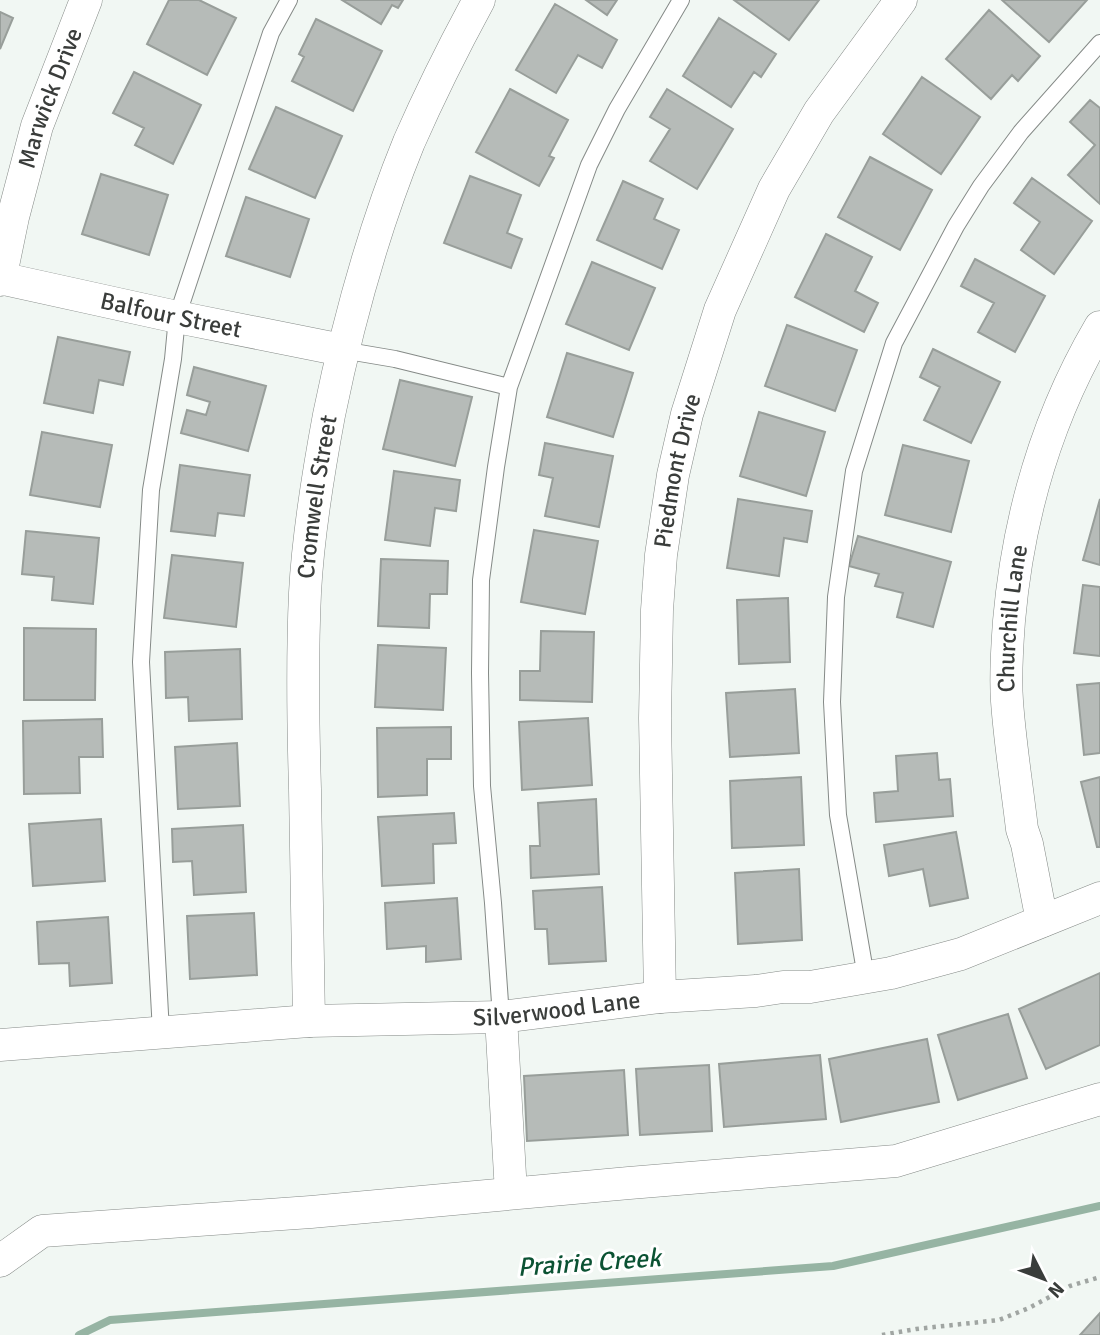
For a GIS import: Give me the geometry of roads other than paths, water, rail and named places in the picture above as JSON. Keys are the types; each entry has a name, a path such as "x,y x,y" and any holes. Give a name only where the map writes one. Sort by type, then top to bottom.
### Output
{"street":[{"name":"Marwick Drive","path":"0,279 13,216 37,126 86,0"},
{"name":"Cromwell Street","path":"309,1021 304,755 305,593 322,451 342,350 363,272 409,143 440,74 479,0"},
{"name":"Piedmont Drive","path":"660,997 655,718 657,610 673,475 687,414 720,310 774,188 819,111 901,0"},
{"name":"Balfour Street","path":"0,279 342,350"},
{"name":"Churchill Lane","path":"1042,921 1027,844 1021,829 1007,700 1006,654 1010,602 1016,558 1030,494 1046,443 1065,393 1100,327"},
{"name":"Silverwood Lane","path":"0,1045 309,1021 501,1017 660,997 810,987 891,973 961,954 1100,898"},
{"path":"501,1017 511,1193"},
{"path":"0,1261 42,1231 311,1212 896,1161 1100,1100"}],"lane":[{"path":"162,1032 141,662 151,490 173,359 177,317 271,33 289,0"},
{"path":"501,1017 482,786 480,620 481,580 509,387 589,165 617,109 681,0"},
{"path":"866,977 838,815 832,702 836,597 854,471 894,344 956,226 1020,132 1100,43"},
{"path":"342,350 395,359 509,387"}],"waterway":[{"name":"Prairie Creek","path":"79,1335 110,1320 833,1266 1100,1206"}]}
